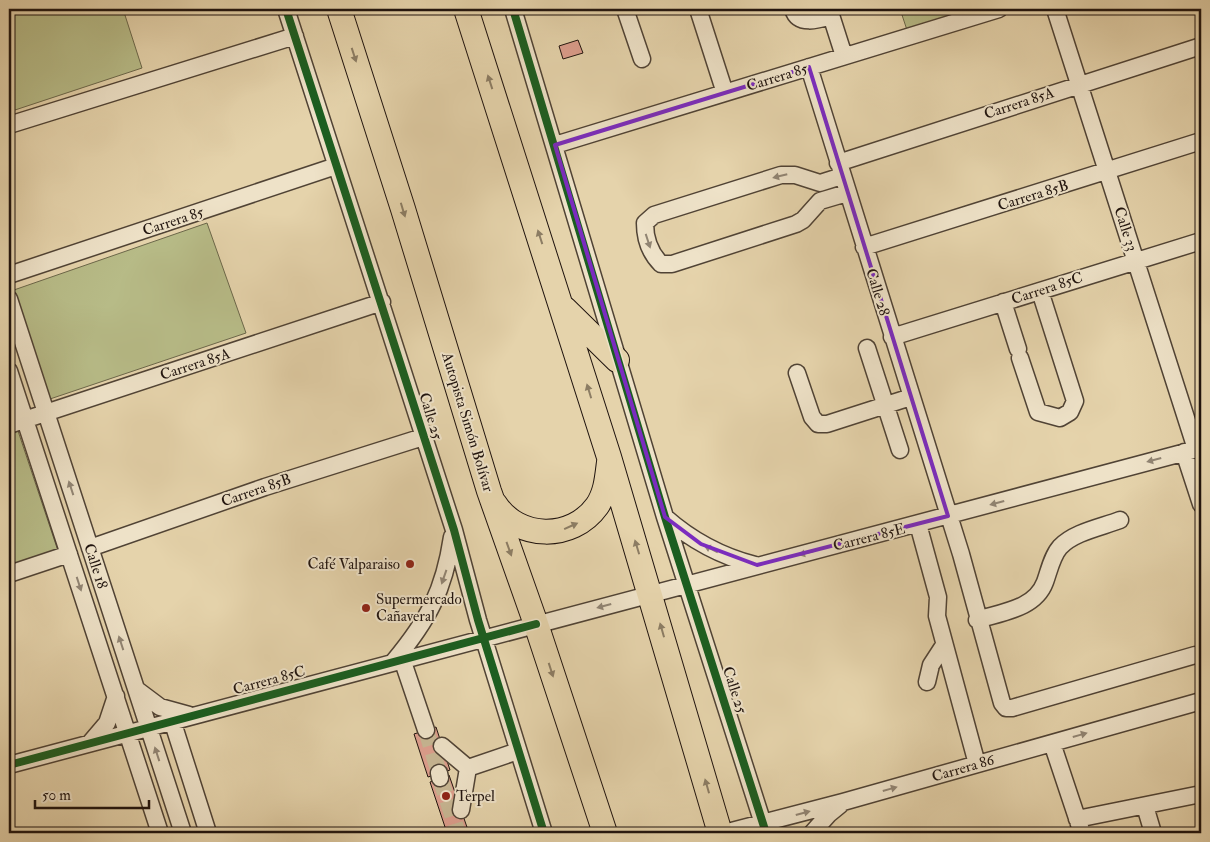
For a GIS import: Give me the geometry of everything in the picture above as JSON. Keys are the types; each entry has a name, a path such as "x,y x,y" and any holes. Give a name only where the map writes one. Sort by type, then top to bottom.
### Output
{"highway":[{"name":"Autopista Simón Bolívar","path":"339,9 403,209 489,491 536,624 605,833"},
{"path":"466,9 562,307 651,593 720,833"},
{"path":"475,9 482,58"},
{"path":"562,307 617,360"},
{"path":"489,491 498,508 512,522 529,530 558,532 576,525 598,505 606,486 609,457"}],"street":[{"name":"Calle 25","path":"286,9 454,530 483,638 544,833"},
{"name":"Calle 25","path":"513,9 665,517 765,829"},
{"path":"625,9 642,59"},
{"path":"698,9 725,93"},
{"path":"793,9 794,14 803,20 818,20 830,12 844,56"},
{"name":"Carrera 85","path":"555,145 999,9"},
{"name":"Calle 33","path":"1055,9 1136,260 1194,450 1201,504"},
{"path":"9,125 296,36"},
{"name":"Carrera 85A","path":"847,193 820,202 803,220 796,224 672,264 661,264 653,257 645,233 645,223 654,215 781,175 795,175 820,182 840,170 1079,84 1201,46"},
{"name":"Calle 28","path":"808,67 948,516 1002,703 1006,708 1012,708 1195,655"},
{"name":"Carrera 85B","path":"864,247 1201,141"},
{"name":"Carrera 85","path":"9,275 336,166"},
{"name":"Carrera 85C","path":"892,337 1201,241"},
{"path":"1003,302 1038,412 1060,418 1070,412 1075,401 1040,291"},
{"name":"Calle 18","path":"9,299 183,833"},
{"name":"Carrera 85A","path":"9,425 382,302"},
{"path":"867,348 900,450"},
{"name":"Calle 18","path":"9,371 160,833"},
{"path":"797,373 812,417 818,424 827,424 911,397"},
{"name":"Carrera 85B","path":"90,548 265,487 423,437"},
{"name":"Carrera 85E","path":"536,624 1194,450"},
{"path":"665,517 701,544 720,554 757,565"},
{"path":"977,620 1025,605 1034,599 1042,590 1054,556 1060,547 1072,538 1120,520"},
{"path":"918,524 938,597 936,616 977,764"},
{"path":"426,730 398,660 436,601 448,566 454,530"},
{"path":"9,574 69,554"},
{"name":"Carrera 85C","path":"9,765 148,726 536,624"},
{"path":"926,682 930,665 944,645"},
{"path":"136,689 160,707 190,715"},
{"path":"90,743 107,723 116,696"},
{"name":"Carrera 86","path":"724,833 765,829 844,802 1201,701"},
{"path":"172,720 208,833"},
{"path":"1052,743 1080,826 1145,806 1201,794"},
{"path":"442,746 468,768"},
{"path":"468,768 518,751"},
{"path":"461,810 468,768"},
{"path":"812,833 828,814 844,802"},
{"path":"1145,806 1154,833"}],"highlighted area":[{"path":"809,67 948,516 757,565 701,544 665,517 555,145"}],"green space":[{"path":"9,9 123,9 142,68 9,112"},
{"path":"900,9 983,9 908,33"},
{"path":"207,223 246,333 47,400 11,291"},
{"path":"18,431 58,551 9,567 9,435"}],"building":[{"path":"578,40 583,53 563,59 559,46"},
{"name":"Terpel","path":"436,727 450,770 428,777 414,734"},
{"name":"Terpel","path":"449,775 469,833 447,833 430,782"}],"tunnel":[{"path":"426,730 439,773"},
{"path":"440,778 458,833"}],"cycle path":[{"path":"286,9 454,530 478,620 544,833"},
{"path":"513,9 665,517 766,833"},
{"path":"9,765 536,624"}],"place":[{"name":"Café Valparaiso","path":"410,564"},
{"name":"Supermercado Cañaveral","path":"366,608"},
{"name":"Terpel","path":"446,796"}]}
